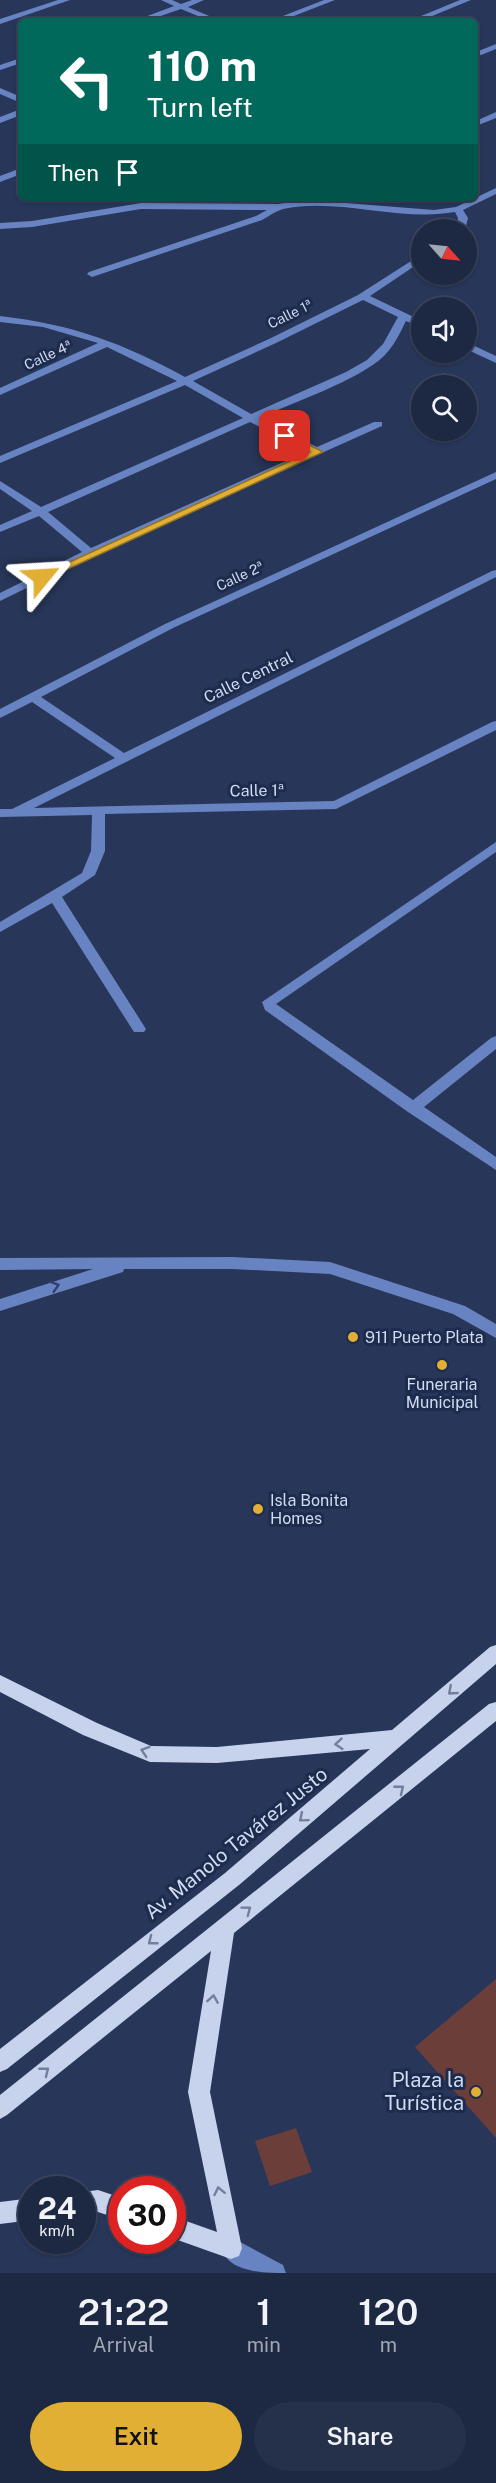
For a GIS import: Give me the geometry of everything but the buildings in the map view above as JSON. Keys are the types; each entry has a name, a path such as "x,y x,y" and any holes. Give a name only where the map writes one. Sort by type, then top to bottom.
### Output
{"main road":[{"name":"Av. Manolo Tavárez Justo","path":"0,2062 232,1879 496,1653"},
{"path":"0,1683 90,1729 150,1754 217,1755 397,1738"},
{"path":"0,2108 225,1927 362,1821 496,1710"},
{"path":"225,1927 199,2092 231,2248"},
{"path":"0,2213 18,2211"},
{"path":"186,2232 231,2248"}],"street":[{"path":"0,22 66,0"},
{"path":"165,0 210,18"},
{"path":"147,18 200,0"},
{"path":"282,18 332,0"},
{"path":"421,18 467,0"},
{"path":"478,54 496,46"},
{"path":"0,68 18,61"},
{"path":"0,91 18,99"},
{"path":"0,120 18,113"},
{"path":"478,121 496,115"},
{"path":"478,121 496,126"},
{"path":"0,179 18,172"},
{"path":"478,200 496,191"},
{"path":"102,212 130,201"},
{"path":"303,201 308,203 312,201"},
{"path":"0,226 32,224 141,206 278,207 308,203 423,212 458,209 475,201"},
{"path":"92,274 248,222 278,207"},
{"path":"458,209 463,219"},
{"name":"Calle 1ª","path":"0,460 185,381 362,296 411,264"},
{"path":"362,296 411,320"},
{"path":"0,529 371,363 386,350 403,317"},
{"path":"0,319 23,320 65,328 107,343 185,381 318,452"},
{"name":"Calle 4ª","path":"0,392 107,343"},
{"path":"477,349 494,356"},
{"path":"0,598 90,553 378,424"},
{"name":"Calle 2ª","path":"0,714 169,626 496,475"},
{"path":"0,484 40,511 90,553"},
{"name":"Calle Central","path":"16,812 496,573"},
{"path":"33,697 123,758"},
{"name":"Calle 1ª","path":"0,813 336,805 496,725"},
{"path":"0,928 88,875 98,851 99,810"},
{"path":"496,846 269,1002 270,1007 496,1165"},
{"path":"54,895 139,1029"},
{"path":"413,1108 496,1041"},
{"path":"0,1305 134,1263"},
{"path":"0,1264 232,1263 330,1268 459,1310 496,1332"},
{"path":"231,2248 275,2273"}],"place":[{"name":"911 Puerto Plata","path":"353,1337"},
{"name":"Funeraria Municipal","path":"442,1365"},
{"name":"Isla Bonita Homes","path":"258,1509"},
{"name":"Plaza la Turística","path":"476,2092"}],"route":[{"path":"42,577 90,553 318,452 285,436"}]}
